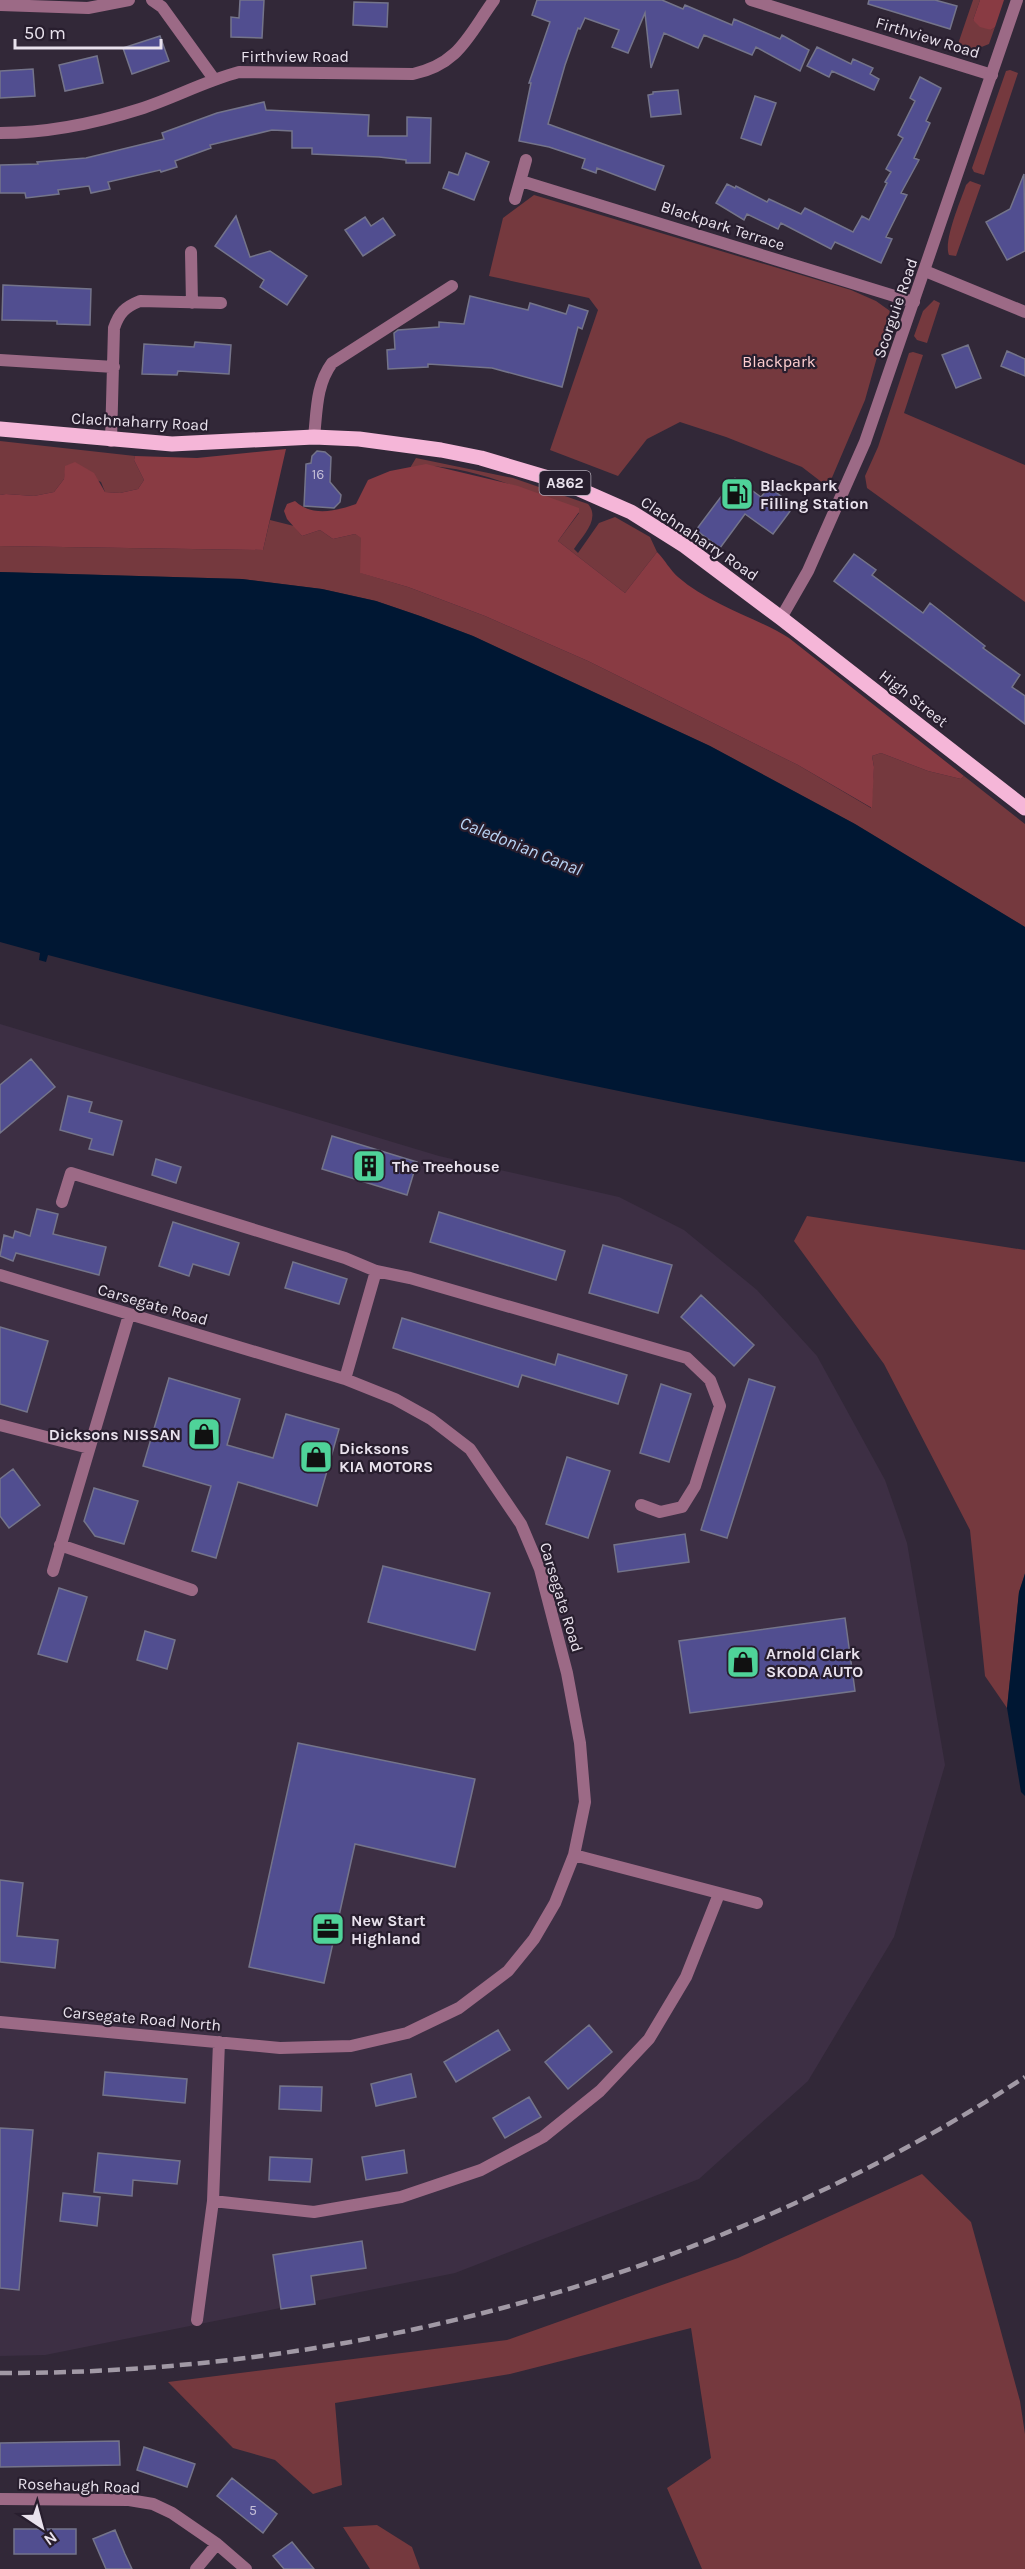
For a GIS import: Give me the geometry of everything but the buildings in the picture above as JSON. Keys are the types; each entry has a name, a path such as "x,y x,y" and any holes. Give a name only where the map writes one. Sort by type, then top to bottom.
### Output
{"main road":[{"name":"Clachnaharry Road","path":"0,429 111,441 172,444 314,436 400,444 461,454 537,473 631,512 685,546 782,618"},
{"name":"High Street","path":"782,618 1025,808"}],"street":[{"path":"0,5 88,8 129,0"},
{"path":"152,0 162,8 214,79"},
{"name":"Firthview Road","path":"0,133 58,128 100,119 141,108 214,79 239,72 413,74 432,70 448,61 460,48 494,0"},
{"name":"Firthview Road","path":"751,0 992,75"},
{"name":"Scorguie Road","path":"782,618 808,571 865,442 1017,0"},
{"path":"515,199 526,160"},
{"name":"Blackpark Terrace","path":"521,181 914,302"},
{"path":"191,252 192,303"},
{"path":"925,271 1025,312"},
{"path":"314,436 319,387 332,363 452,286"},
{"path":"111,441 114,328 118,315 128,306 140,301 221,303"},
{"path":"0,360 114,368"},
{"path":"62,1202 71,1173 345,1258 376,1271 410,1278 687,1358 710,1380 720,1406 695,1486 682,1507 660,1512 641,1505"},
{"path":"345,1380 376,1271"},
{"name":"Carsegate Road","path":"0,1275 345,1380 395,1400 431,1419 470,1449 521,1524 540,1569 567,1673 580,1743 585,1802 574,1855 555,1904 534,1939 508,1971 459,2008 407,2033 351,2046 280,2048"},
{"path":"53,1571 129,1315"},
{"path":"0,1425 89,1448"},
{"path":"60,1545 192,1590"},
{"path":"574,1855 757,1903"},
{"path":"213,2201 314,2212 401,2197 481,2170 543,2137 600,2091 649,2039 686,1977 719,1894"},
{"name":"Carsegate Road North","path":"0,2022 280,2048"},
{"path":"197,2320 213,2201 219,2042"},
{"name":"Rosehaugh Road","path":"0,2499 129,2500 153,2504 172,2513 217,2544 246,2569"},
{"path":"196,2569 217,2544"}],"shaded area":[{"path":"980,0 1004,0 995,27 991,30 980,27 973,20"},
{"path":"286,449 263,550 0,546 0,495 34,496 54,492 64,479 65,466 75,462 94,473 105,492 120,493 138,489 144,480 134,460 135,456 197,458"},
{"path":"426,464 518,486 579,508 579,512 558,541 625,593 657,552 675,574 690,587 789,638 964,776 961,779 928,771 881,753 872,756 874,767 872,808 798,765 588,661 485,616 408,587 360,573 361,538 355,534 333,539 320,530 302,536 287,519 284,511 287,504 295,501 316,511 340,509 356,504 368,480 390,471"},
{"path":"0,1024 439,1156 619,1197 684,1230 757,1290 817,1356 885,1480 907,1543 945,1765 894,1937 808,2081 699,2179 455,2273 45,2355 0,2356"}],"green space":[{"path":"973,0 980,0 973,20 991,30 995,27 989,44 974,50 957,47"},
{"path":"1006,71 1018,73 984,175 974,172 972,168"},
{"path":"970,181 981,185 956,256 949,255 950,231 966,185"},
{"name":"Blackpark","path":"534,195 851,290 876,301 890,311 865,400 828,487 802,467 726,437 680,422 647,439 618,476 550,450 598,310 589,298 489,276 503,218"},
{"path":"934,300 940,303 927,343 917,340 914,336 923,311"},
{"path":"909,353 923,355 904,413 1025,465 1025,602 867,488 865,476 878,447"},
{"path":"0,441 135,456 134,460 144,480 138,489 120,493 105,492 101,482 66,466 64,479 54,492 34,496 0,495"},
{"path":"416,458 513,478 588,504 591,510 591,521 574,549 578,553 599,523 615,517 650,537 657,552 625,593 558,541 579,513 519,488 472,473 428,466 410,468"},
{"path":"270,520 294,526 302,536 320,530 333,539 355,534 362,538 361,573 408,587 485,616 588,661 798,765 871,808 874,767 872,756 881,753 928,771 961,779 964,776 1025,824 1025,927 855,824 710,746 473,636 420,616 376,601 322,589 242,579 0,572 0,546 263,550"},
{"path":"807,1216 1025,1250 1025,1573 1019,1592 1007,1708 985,1676 970,1530 884,1364 794,1241"},
{"path":"922,2174 971,2222 1020,2401 1025,2434 1025,2569 702,2569 667,2488 711,2458 691,2328 510,2374 335,2403 342,2485 313,2494 275,2460 233,2448 168,2382 507,2340 738,2258"},
{"path":"377,2525 412,2547 420,2569 370,2569 343,2527"}],"water":[{"name":"Caledonian Canal","path":"0,572 242,579 322,589 376,601 473,636 710,746 855,824 1025,927 1025,1162 778,1122 534,1073 290,1017 48,955 46,962 39,960 40,953 0,942"},
{"path":"1025,1574 1025,1796 1021,1792 1007,1708 1019,1592"}],"railway":[{"path":"0,2373 135,2369 269,2355 403,2332 534,2299 662,2257 788,2206 909,2146 1025,2077"}],"place":[{"name":"Blackpark Filling Station","path":"737,494"},
{"name":"The Treehouse","path":"369,1166"},
{"name":"Dicksons NISSAN","path":"204,1434"},
{"name":"Dicksons KIA MOTORS","path":"316,1457"},
{"name":"Arnold Clark SKODA AUTO","path":"743,1662"},
{"name":"New Start Highland","path":"328,1929"}]}
